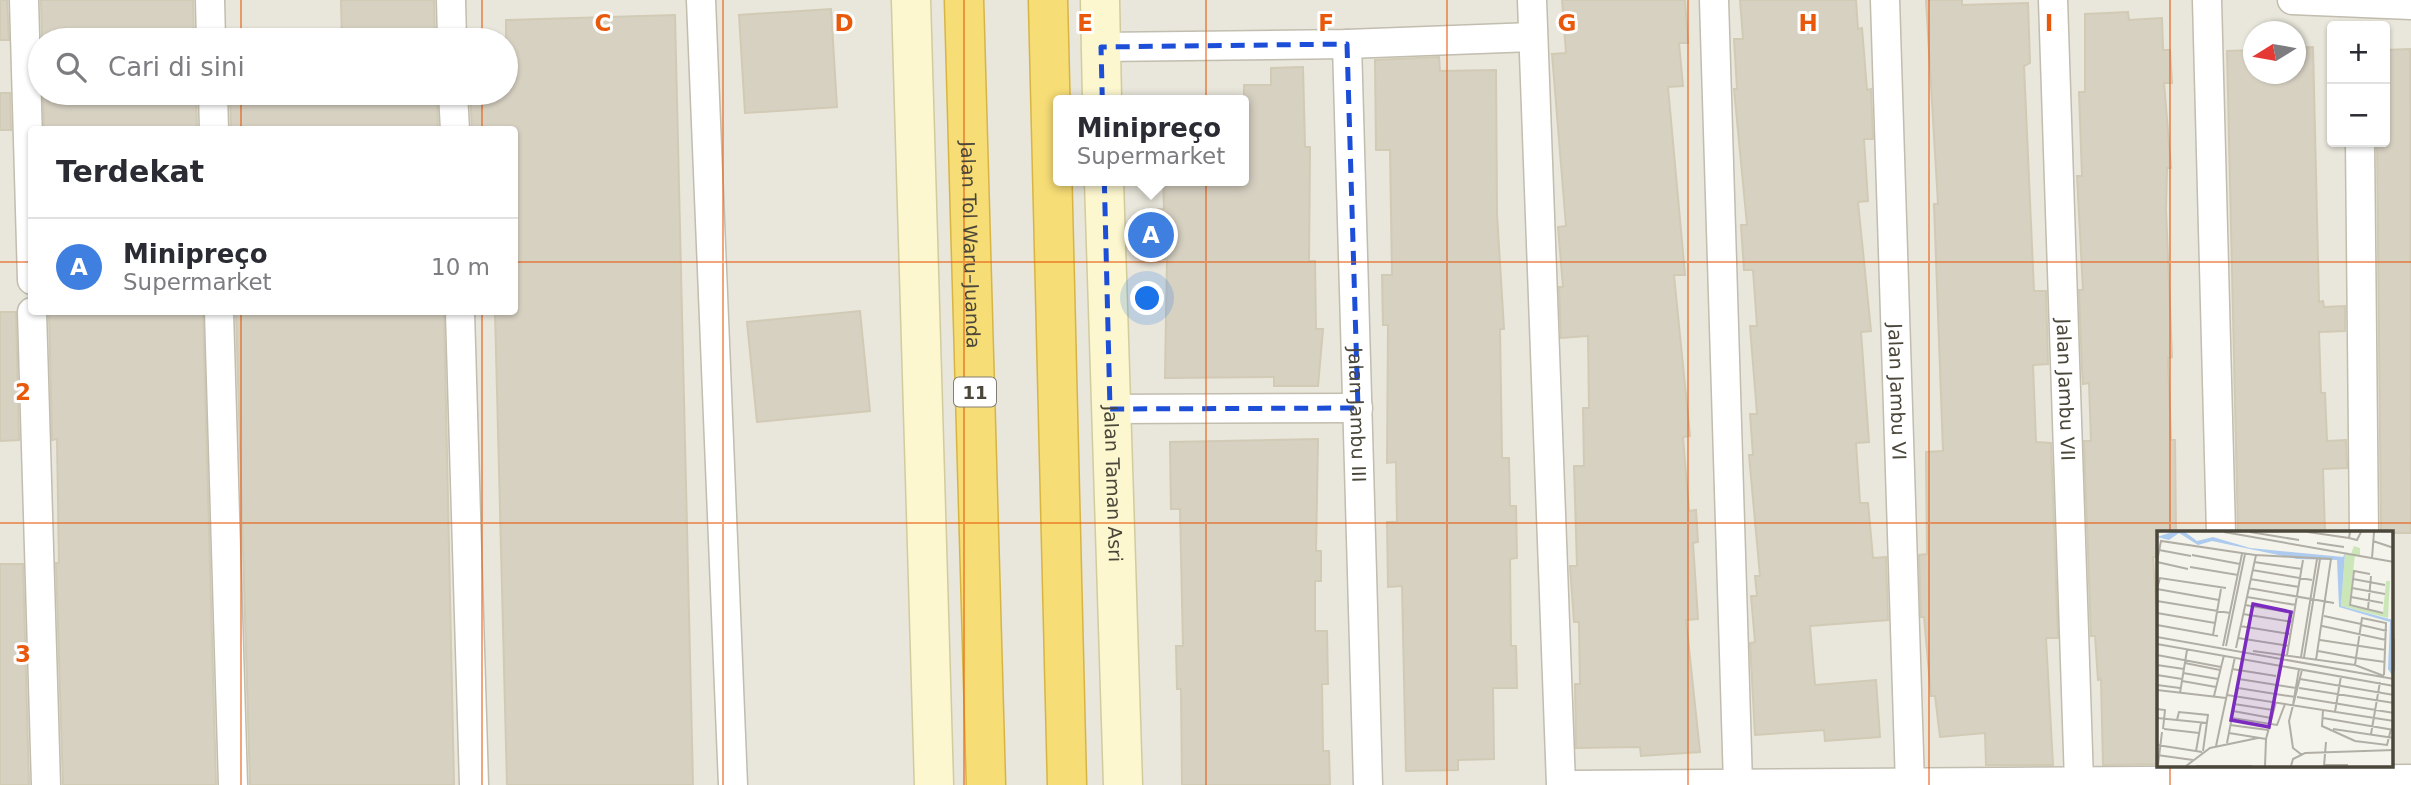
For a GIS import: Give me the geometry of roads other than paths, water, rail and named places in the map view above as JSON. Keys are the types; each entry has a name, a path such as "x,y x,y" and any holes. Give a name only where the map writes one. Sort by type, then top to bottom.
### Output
{"highway":[{"name":"Jalan Tol Waru–Juanda","path":"964,0 986,785"},
{"path":"1048,0 1067,785"}],"main road":[{"path":"911,0 934,785"},
{"path":"1100,0 1102,95"},
{"name":"Jalan Taman Asri","path":"1104,186 1123,785"}],"street":[{"path":"23,0 28,156"},
{"path":"210,0 211,28"},
{"path":"451,0 452,28"},
{"path":"701,0 733,785"},
{"path":"1532,0 1561,785"},
{"path":"1714,0 1738,784"},
{"name":"Jalan Jambu VI","path":"1885,0 1910,784"},
{"name":"Jalan Jambu VII","path":"2053,0 2079,782"},
{"path":"2207,0 2221,531"},
{"path":"2292,0 2359,10 2411,5"},
{"path":"1101,47 1347,44 1533,37"},
{"name":"Jalan Jambu III","path":"1347,44 1368,785"},
{"path":"213,105 214,126"},
{"path":"453,105 454,126"},
{"path":"2360,147 2364,531"},
{"path":"32,315 46,785"},
{"path":"219,315 233,785"},
{"path":"460,315 474,785"},
{"path":"1110,409 1358,408"},
{"path":"1571,785 2079,782 2227,773 2367,773 2411,779"}],"place":[{"name":"Minipreço","path":"1151,235"}]}
